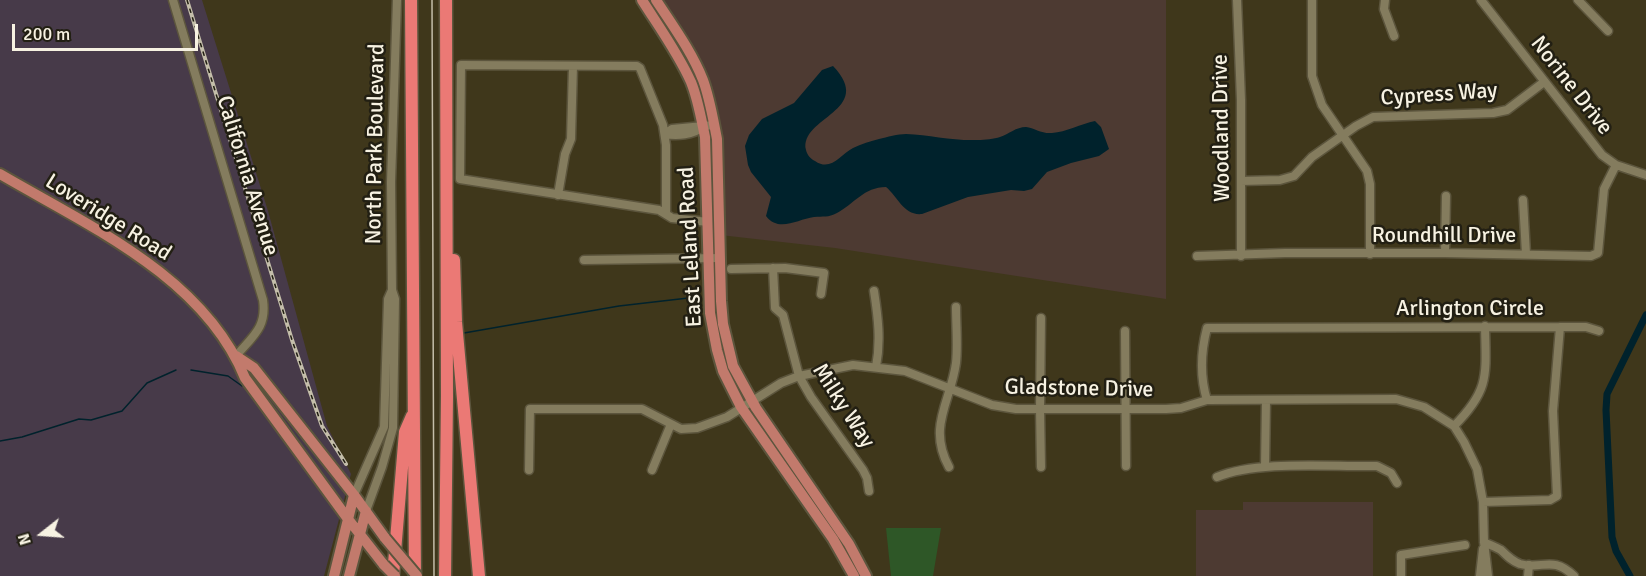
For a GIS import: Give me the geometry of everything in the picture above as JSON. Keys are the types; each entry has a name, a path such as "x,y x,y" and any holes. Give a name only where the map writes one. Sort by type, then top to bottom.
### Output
{"highway":[{"path":"411,0 411,252 416,576"},
{"path":"445,576 446,0"},
{"path":"445,168 451,188 457,331 479,576"},
{"path":"394,576 405,432 414,413"}],"main road":[{"name":"East Leland Road","path":"642,0 679,58 709,126 710,313 723,371 741,408 833,539 854,576"},
{"name":"East Leland Road","path":"656,0 689,51 703,80 718,170 724,328 733,366 752,401 849,544 866,576"},
{"name":"Loveridge Road","path":"0,174 142,257 200,309 236,356 245,378 360,536 394,576"},
{"name":"Loveridge Road","path":"236,356 254,368 416,576"},
{"path":"334,576 354,495"},
{"path":"349,576 366,511"}],"street":[{"name":"California Avenue","path":"173,0 263,300 262,324 236,356"},
{"name":"North Park Boulevard","path":"366,511 393,428 395,299 392,290 392,182 397,0"},
{"name":"Woodland Drive","path":"1237,0 1241,100 1241,256"},
{"path":"1312,0 1312,76 1322,105 1367,171 1370,184 1370,254"},
{"path":"1385,0 1384,9 1394,36"},
{"name":"Norine Drive","path":"1481,0 1602,155 1616,165 1646,175"},
{"path":"1579,0 1608,31"},
{"path":"666,214 665,134 640,68 637,66 461,65 460,179 659,210 672,218 708,222"},
{"path":"558,195 565,154 571,140 573,66"},
{"name":"Cypress Way","path":"1241,180 1280,180 1294,176 1312,157 1373,117 1493,113 1506,110 1544,82"},
{"path":"665,134 672,129 695,125 709,126"},
{"name":"Roundhill Drive","path":"1197,256 1445,253 1591,255 1599,253 1604,189 1616,165"},
{"path":"1445,253 1446,196"},
{"path":"1523,200 1526,254"},
{"path":"584,260 720,258"},
{"path":"731,269 773,268 824,273 821,294"},
{"name":"Milky Way","path":"773,268 775,308 783,315 799,376 863,470 869,491"},
{"name":"North Park Boulevard","path":"354,495 384,427 388,299 392,290"},
{"path":"874,291 879,327 876,367"},
{"path":"949,467 944,458 940,433 942,410 956,366 956,307"},
{"path":"1041,318 1041,467"},
{"path":"1454,426 1472,408 1484,385 1485,326"},
{"path":"1560,327 1586,327 1599,331"},
{"name":"Arlington Circle","path":"1207,400 1203,387 1202,351 1208,328 1560,327 1553,411 1557,496 1550,500 1483,502"},
{"path":"1125,331 1126,466"},
{"name":"Gladstone Drive","path":"529,470 530,409 642,409 681,429 697,428 727,417 782,383 799,376 853,365 905,371 992,405 1016,409 1181,408 1207,400 1396,399 1424,407 1454,426 1464,442 1477,469 1483,502 1484,542"},
{"path":"1265,467 1266,401"},
{"path":"652,470 671,424"},
{"path":"1217,477 1233,470 1265,467 1377,466 1391,473 1397,483"},
{"path":"1484,542 1499,549 1520,564 1551,563 1574,576"},
{"path":"1480,576 1480,559 1484,542"},
{"path":"1484,542 1488,576"},
{"path":"1401,576 1401,555 1465,545"},
{"path":"1528,576 1529,565"}],"shaded area":[{"path":"0,0 202,0 268,211 327,426 351,474 324,576 0,576"},
{"path":"656,0 1166,0 1166,299 835,248 720,235 718,170 703,80"},
{"path":"1243,502 1373,502 1373,576 1196,576 1196,510 1243,510"}],"green space":[{"path":"886,528 941,528 933,576 891,576"}],"water":[{"path":"833,66 844,81 846,93 842,104 813,129 807,139 807,154 821,164 831,164 853,148 863,144 900,134 984,140 1000,137 1022,127 1052,133 1095,121 1101,127 1109,149 1099,156 1047,172 1032,189 1024,191 1011,190 968,197 922,214 916,214 906,209 886,187 878,188 865,193 831,216 777,224 766,216 771,197 751,172 745,146 749,135 762,119 794,103 822,70"}],"waterway":[{"path":"464,333 619,306 697,297"},
{"path":"1630,576 1616,551 1612,537 1606,410 1607,394 1646,315"},
{"path":"0,441 22,437 79,419 91,420 122,411 147,383 176,370"},
{"path":"191,370 228,376 242,386"}],"tram line":[{"path":"432,0 434,576"}],"railway":[{"path":"187,0 292,340 322,426 346,464"}]}
